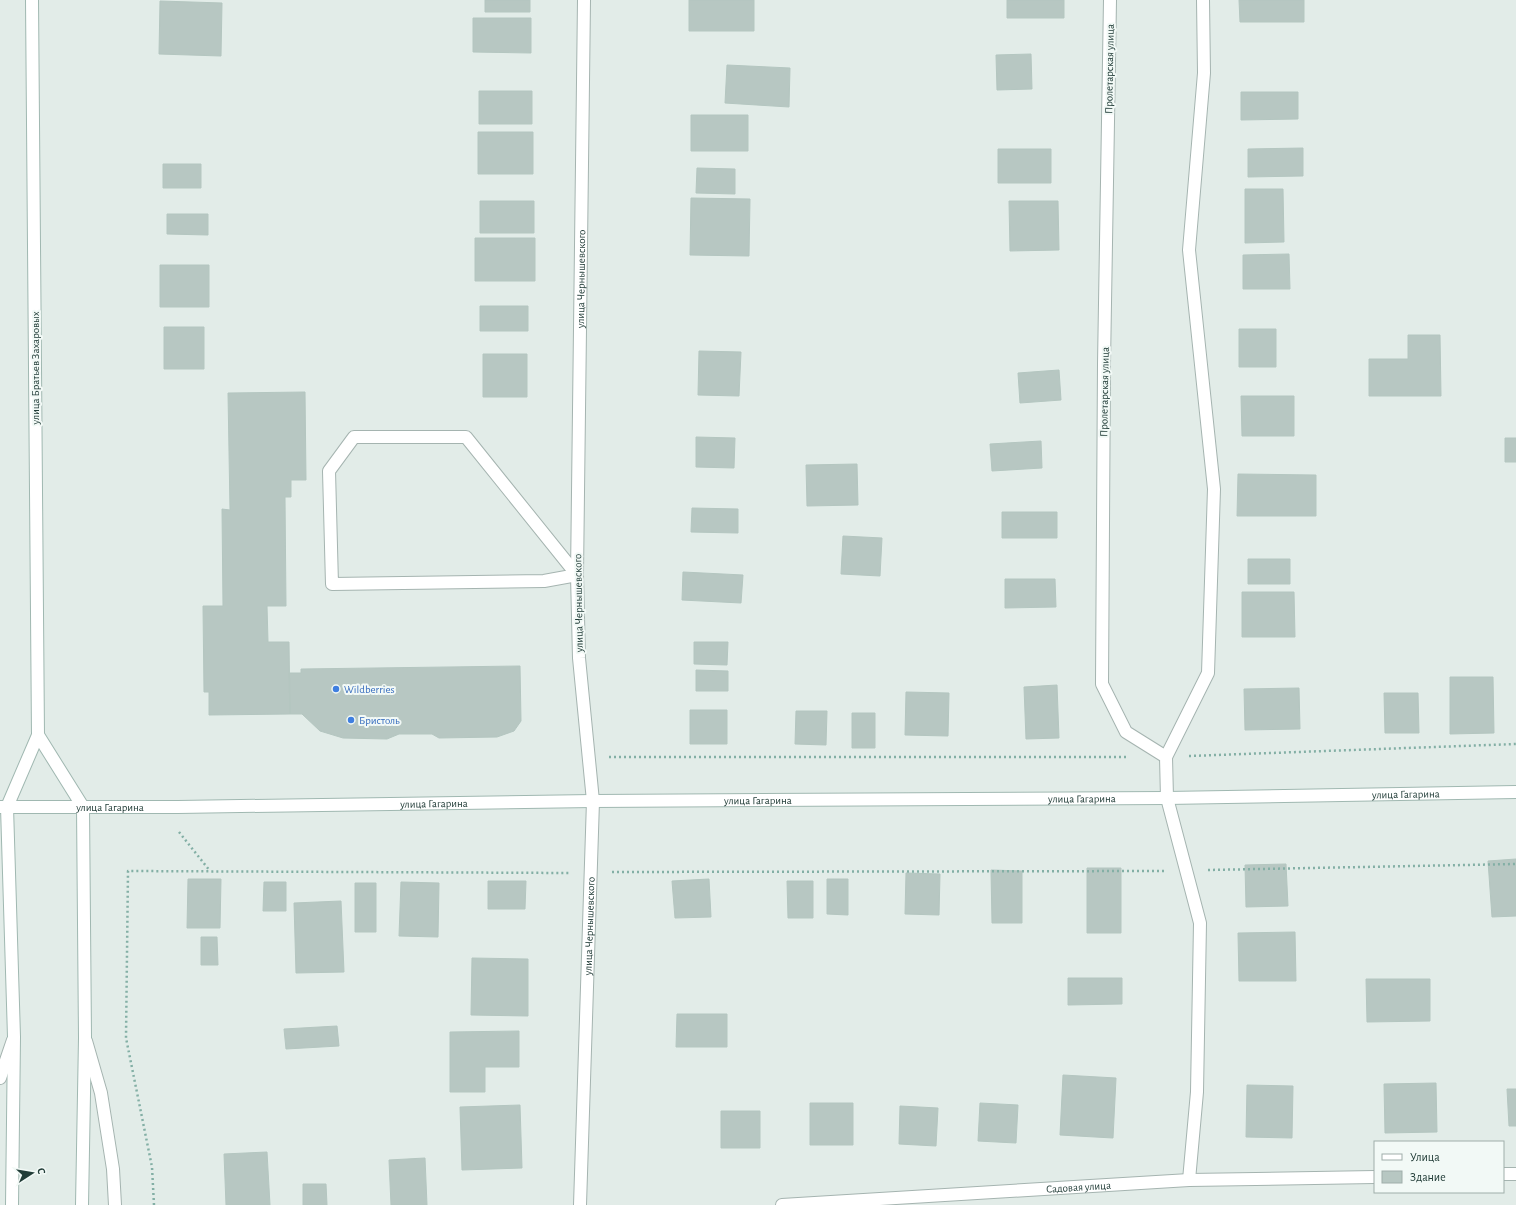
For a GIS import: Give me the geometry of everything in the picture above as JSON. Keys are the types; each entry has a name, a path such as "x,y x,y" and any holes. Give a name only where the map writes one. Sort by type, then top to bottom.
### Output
{"street":[{"name":"улица Братьев Захаровых","path":"3,807 38,735 32,0"},
{"name":"улица Чернышевского","path":"580,1205 592,872 593,801 579,658 577,575 584,0"},
{"name":"Пролетарская улица","path":"1110,0 1104,364 1102,684 1126,732 1166,757"},
{"path":"1189,1180 1197,1092 1200,923 1167,798 1166,757 1208,673 1214,489 1189,250 1204,73 1203,0"},
{"path":"354,437 466,437 577,575 544,580 332,584 329,471 354,437"},
{"path":"38,735 83,807 85,1038 82,1205"},
{"name":"улица Гагарина","path":"3,807 178,807 593,801 1167,798 1516,792"},
{"path":"3,807 14,1037 12,1205"},
{"path":"0,1078 14,1037"},
{"path":"85,1038 101,1093 113,1169 115,1205"},
{"path":"1504,1174 1516,1174"},
{"name":"Садовая улица","path":"782,1205 1189,1180 1374,1176"}],"path":[{"path":"1166,757 1516,744"},
{"path":"589,757 1127,757"},
{"path":"179,832 210,872"},
{"path":"154,1205 152,1167 126,1038 128,871 592,872 1186,870 1516,864"}],"building":[{"path":"485,0 530,0 530,12 485,12"},
{"path":"689,0 754,0 754,31 689,31"},
{"path":"1007,0 1064,0 1064,18 1007,18"},
{"path":"1239,0 1304,0 1304,22 1240,22"},
{"path":"160,1 222,3 221,56 159,54"},
{"path":"473,18 531,18 531,53 473,52"},
{"path":"1031,54 1032,89 997,90 996,55"},
{"path":"727,65 790,68 789,107 725,103"},
{"path":"479,91 532,91 532,124 479,124"},
{"path":"1241,92 1298,92 1298,119 1241,120"},
{"path":"691,115 748,115 748,151 691,151"},
{"path":"478,132 533,132 533,174 478,174"},
{"path":"1303,148 1303,176 1248,177 1248,149"},
{"path":"998,149 1051,149 1051,183 998,183"},
{"path":"163,164 201,164 201,188 163,188"},
{"path":"697,168 735,169 735,194 696,193"},
{"path":"1245,189 1283,189 1284,242 1245,243"},
{"path":"691,198 750,199 749,256 690,255"},
{"path":"480,201 534,201 534,233 480,233"},
{"path":"1009,201 1058,201 1059,250 1010,251"},
{"path":"167,214 208,214 208,235 167,234"},
{"path":"475,238 535,238 535,281 475,281"},
{"path":"1289,254 1290,289 1243,289 1243,255"},
{"path":"160,265 209,265 209,307 160,307"},
{"path":"480,306 528,306 528,331 480,331"},
{"path":"164,327 204,327 204,369 164,369"},
{"path":"1239,329 1276,329 1276,367 1239,367"},
{"path":"1408,335 1440,335 1441,396 1369,396 1369,359 1408,359"},
{"path":"699,351 741,352 739,396 698,395"},
{"path":"483,354 527,354 527,397 483,397"},
{"path":"1059,370 1061,400 1020,403 1018,373"},
{"path":"305,392 306,480 291,480 291,497 285,497 286,606 267,606 268,642 289,642 290,714 209,715 209,692 204,692 203,606 223,606 222,509 230,510 228,393"},
{"path":"1241,396 1294,396 1294,436 1242,436"},
{"path":"696,437 735,438 734,468 696,467"},
{"path":"1505,438 1516,438 1516,462 1505,462"},
{"path":"1041,441 1042,468 992,471 990,444"},
{"path":"857,464 858,505 807,506 806,465"},
{"path":"1238,474 1316,475 1316,516 1237,516"},
{"path":"692,508 738,509 738,533 691,532"},
{"path":"1002,512 1057,512 1057,538 1002,538"},
{"path":"843,536 882,538 880,576 841,574"},
{"path":"1248,559 1290,559 1290,584 1248,584"},
{"path":"683,572 743,575 741,603 682,600"},
{"path":"1005,579 1055,579 1056,607 1005,608"},
{"path":"1242,592 1294,592 1295,637 1242,637"},
{"path":"694,642 728,642 727,665 694,664"},
{"path":"520,666 521,721 514,731 497,737 439,738 432,734 399,734 387,739 343,738 320,731 302,714 290,714 289,673 301,673 301,669"},
{"path":"696,670 728,671 728,691 696,691"},
{"path":"1450,677 1493,677 1494,733 1450,734"},
{"path":"1057,685 1059,738 1026,739 1024,687"},
{"path":"1299,688 1300,729 1245,730 1244,689"},
{"path":"906,692 949,693 948,736 905,735"},
{"path":"1384,693 1418,693 1419,733 1385,733"},
{"path":"690,710 727,710 727,744 690,744"},
{"path":"796,711 827,711 826,745 795,744"},
{"path":"852,713 875,713 875,748 852,748"},
{"path":"1516,859 1516,916 1492,917 1488,861"},
{"path":"1286,864 1288,906 1246,907 1245,865"},
{"path":"1087,868 1121,868 1121,933 1087,933"},
{"path":"991,870 1022,871 1022,923 992,923"},
{"path":"906,873 940,874 939,915 905,914"},
{"path":"188,879 221,879 220,928 187,928"},
{"path":"709,879 711,917 675,918 672,881"},
{"path":"827,879 848,879 848,915 827,914"},
{"path":"488,881 526,881 525,909 488,909"},
{"path":"787,881 813,881 813,918 788,918"},
{"path":"264,882 286,882 286,911 263,911"},
{"path":"401,882 439,883 438,937 399,936"},
{"path":"355,883 376,883 376,932 355,932"},
{"path":"341,901 344,972 296,973 294,903"},
{"path":"1295,932 1296,981 1239,981 1238,933"},
{"path":"201,937 217,937 218,965 201,965"},
{"path":"472,958 528,959 528,1016 471,1015"},
{"path":"1068,978 1122,978 1122,1004 1068,1005"},
{"path":"1366,979 1430,979 1430,1021 1367,1022"},
{"path":"677,1014 727,1014 727,1047 676,1047"},
{"path":"337,1026 339,1046 286,1049 284,1029"},
{"path":"519,1031 519,1067 485,1067 485,1092 450,1092 450,1032"},
{"path":"1063,1075 1116,1078 1113,1138 1060,1135"},
{"path":"1436,1083 1437,1132 1385,1133 1384,1084"},
{"path":"1247,1085 1293,1086 1292,1138 1246,1137"},
{"path":"1507,1089 1516,1089 1516,1126 1509,1126"},
{"path":"810,1103 853,1103 853,1145 810,1145"},
{"path":"980,1103 1018,1105 1016,1143 978,1141"},
{"path":"520,1105 522,1168 462,1170 460,1107"},
{"path":"900,1106 938,1108 936,1146 899,1144"},
{"path":"721,1111 760,1111 760,1148 721,1148"},
{"path":"267,1152 270,1205 226,1205 224,1154"},
{"path":"425,1158 427,1205 391,1205 389,1160"},
{"path":"303,1184 326,1184 327,1205 303,1205"}],"place":[{"name":"Wildberries","path":"336,689"},
{"name":"Бристоль","path":"351,720"}]}
